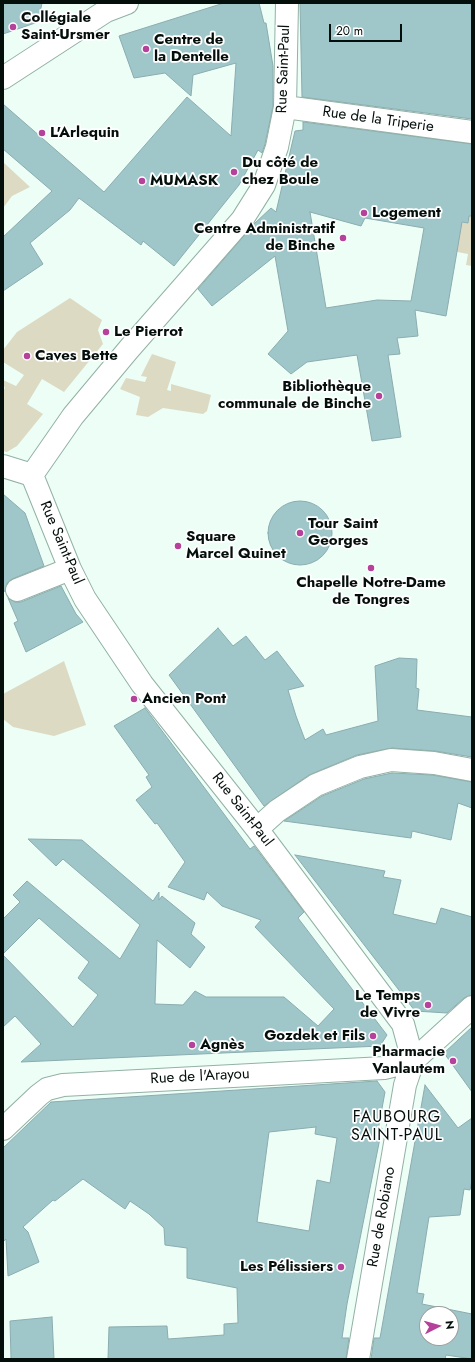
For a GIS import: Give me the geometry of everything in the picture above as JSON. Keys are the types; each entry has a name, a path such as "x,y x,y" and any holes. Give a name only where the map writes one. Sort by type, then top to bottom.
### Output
{"street":[{"path":"3,78 104,7 128,3"},
{"name":"Rue Saint-Paul","path":"286,3 285,107 277,147 264,185 242,220 128,349 73,416 32,475 70,569 85,600 142,684 258,829 404,1024 413,1061"},
{"name":"Rue de la Triperie","path":"285,107 472,132"},
{"path":"3,466 32,475"},
{"path":"17,590 70,569"},
{"path":"258,829 277,811 316,785 360,766 391,760 434,763 472,770"},
{"name":"Rue de Robiano","path":"358,1359 405,1085 413,1061 472,1007"},
{"name":"Rue de l'Arayou","path":"3,1129 47,1089 63,1085 384,1068 413,1061"}],"shaded area":[{"path":"3,162 30,187 12,196 3,208"},
{"path":"469,216 472,216 472,266 466,265 468,254 436,248 456,222 468,223"},
{"path":"70,298 102,320 98,330 103,344 64,392 42,379 27,404 43,414 17,446 7,452 3,451 3,393 5,387 3,386 3,380 16,386 24,375 3,362 3,350 17,332"},
{"path":"152,354 176,362 167,390 171,391 171,384 211,395 207,411 203,414 163,408 148,417 136,415 140,397 120,389 126,378 145,382 147,377 141,376"},
{"path":"64,661 86,725 54,736 13,727 3,719 3,694"}],"building":[{"name":"Collégiale Saint-Ursmer","path":"3,3 42,3 38,22 3,34"},
{"path":"224,3 259,3 264,23 266,23 273,66 273,106 265,144 262,153 258,150 239,185 174,266 143,241 141,245 79,198 70,210 30,243 43,264 3,291 3,237 52,191 3,149 3,104 104,192 187,97 231,136 236,63 193,75 191,96 165,73 134,78 119,36"},
{"path":"300,3 472,3 472,119 302,97"},
{"path":"303,122 472,144 472,216 469,216 468,223 462,222 446,316 415,310 418,336 397,338 400,354 388,355 401,437 372,441 357,355 307,362 291,374 268,354 288,331 275,256 212,306 198,289 255,223 271,208 276,212 295,131 303,130","holes":["310,212 361,226 365,218 424,228 411,301 377,300 326,308"]},
{"path":"3,494 25,513 44,566 12,579 7,583 5,592 3,588"},
{"name":"Tour Saint Georges","path":"300,501 318,507 326,515 332,533 326,551 318,559 300,565 282,559 274,551 268,533 274,515 282,507"},
{"path":"61,586 76,614 83,622 26,652 14,623 18,621 8,598 15,602 21,602"},
{"path":"218,628 233,646 246,636 265,660 277,651 304,686 288,690 305,740 323,729 326,735 378,721 375,666 399,658 417,659 416,688 419,689 417,710 472,717 472,757 435,751 392,748 357,755 309,775 264,806 169,675"},
{"path":"145,708 250,849 254,846 304,912 298,918 387,1035 380,1046 21,1062 41,1044 15,1016 3,1027 3,955 73,1027 98,995 78,978 89,962 39,918 3,954 3,919 20,902 13,895 27,881 120,959 140,925 63,859 56,866 28,839 82,840 153,901 159,892 159,900 162,896 195,923 191,934 205,947 190,968 157,940 155,1004 183,1005 195,991 206,997 284,997 318,1026 334,1009 255,927 261,920 222,906 207,892 204,900 168,887 185,862 157,823 155,824 136,800 152,787 146,777 149,775 114,726"},
{"path":"392,773 432,775 472,782 472,808 458,803 451,840 412,831 411,838 284,821 322,796 364,779"},
{"path":"295,855 385,871 383,877 401,880 393,914 436,924 441,908 472,917 472,995 464,998 447,1013 415,1011"},
{"path":"472,1027 472,1092 444,1053"},
{"path":"377,1081 385,1092 378,1130 382,1128 347,1304 342,1338 349,1338 346,1359 108,1359 109,1327 167,1326 168,1339 224,1335 224,1324 238,1323 237,1288 187,1278 187,1248 165,1245 164,1228 149,1214 130,1201 125,1209 83,1179 55,1201 53,1200 23,1227 28,1232 39,1262 8,1276 6,1239 3,1242 3,1148 51,1102","holes":["316,1127 315,1134 337,1138 330,1183 317,1180 309,1231 257,1222 269,1132"]},
{"path":"425,1085 458,1128 472,1118 472,1180 470,1190 464,1189 460,1215 429,1217 417,1293 424,1294 422,1304 432,1306 419,1306 419,1346 459,1346 459,1311 472,1314 472,1359 446,1355 445,1359 371,1359 374,1338 380,1338"},
{"path":"52,1317 54,1359 11,1359 10,1321"}],"place":[{"name":"Collégiale Saint-Ursmer","path":"13,27"},
{"name":"Centre de la Dentelle","path":"146,49"},
{"name":"L'Arlequin","path":"42,133"},
{"name":"Du côté de chez Boule","path":"234,172"},
{"name":"MUMASK","path":"142,181"},
{"name":"Logement","path":"364,213"},
{"name":"Centre Administratif de Binche","path":"343,238"},
{"name":"Le Pierrot","path":"106,332"},
{"name":"Caves Bette","path":"27,356"},
{"name":"Bibliothèque communale de Binche","path":"379,396"},
{"name":"Tour Saint Georges","path":"300,533"},
{"name":"Square Marcel Quinet","path":"178,546"},
{"name":"Chapelle Notre-Dame de Tongres","path":"371,568"},
{"name":"Ancien Pont","path":"134,699"},
{"name":"Le Temps de Vivre","path":"428,1005"},
{"name":"Gozdek et Fils","path":"373,1036"},
{"name":"Agnès","path":"192,1045"},
{"name":"Pharmacie Vanlautem","path":"453,1061"},
{"name":"Les Pélissiers","path":"341,1267"}],"district":[{"name":"FAUBOURG SAINT-PAUL","path":"397,1127"}]}
